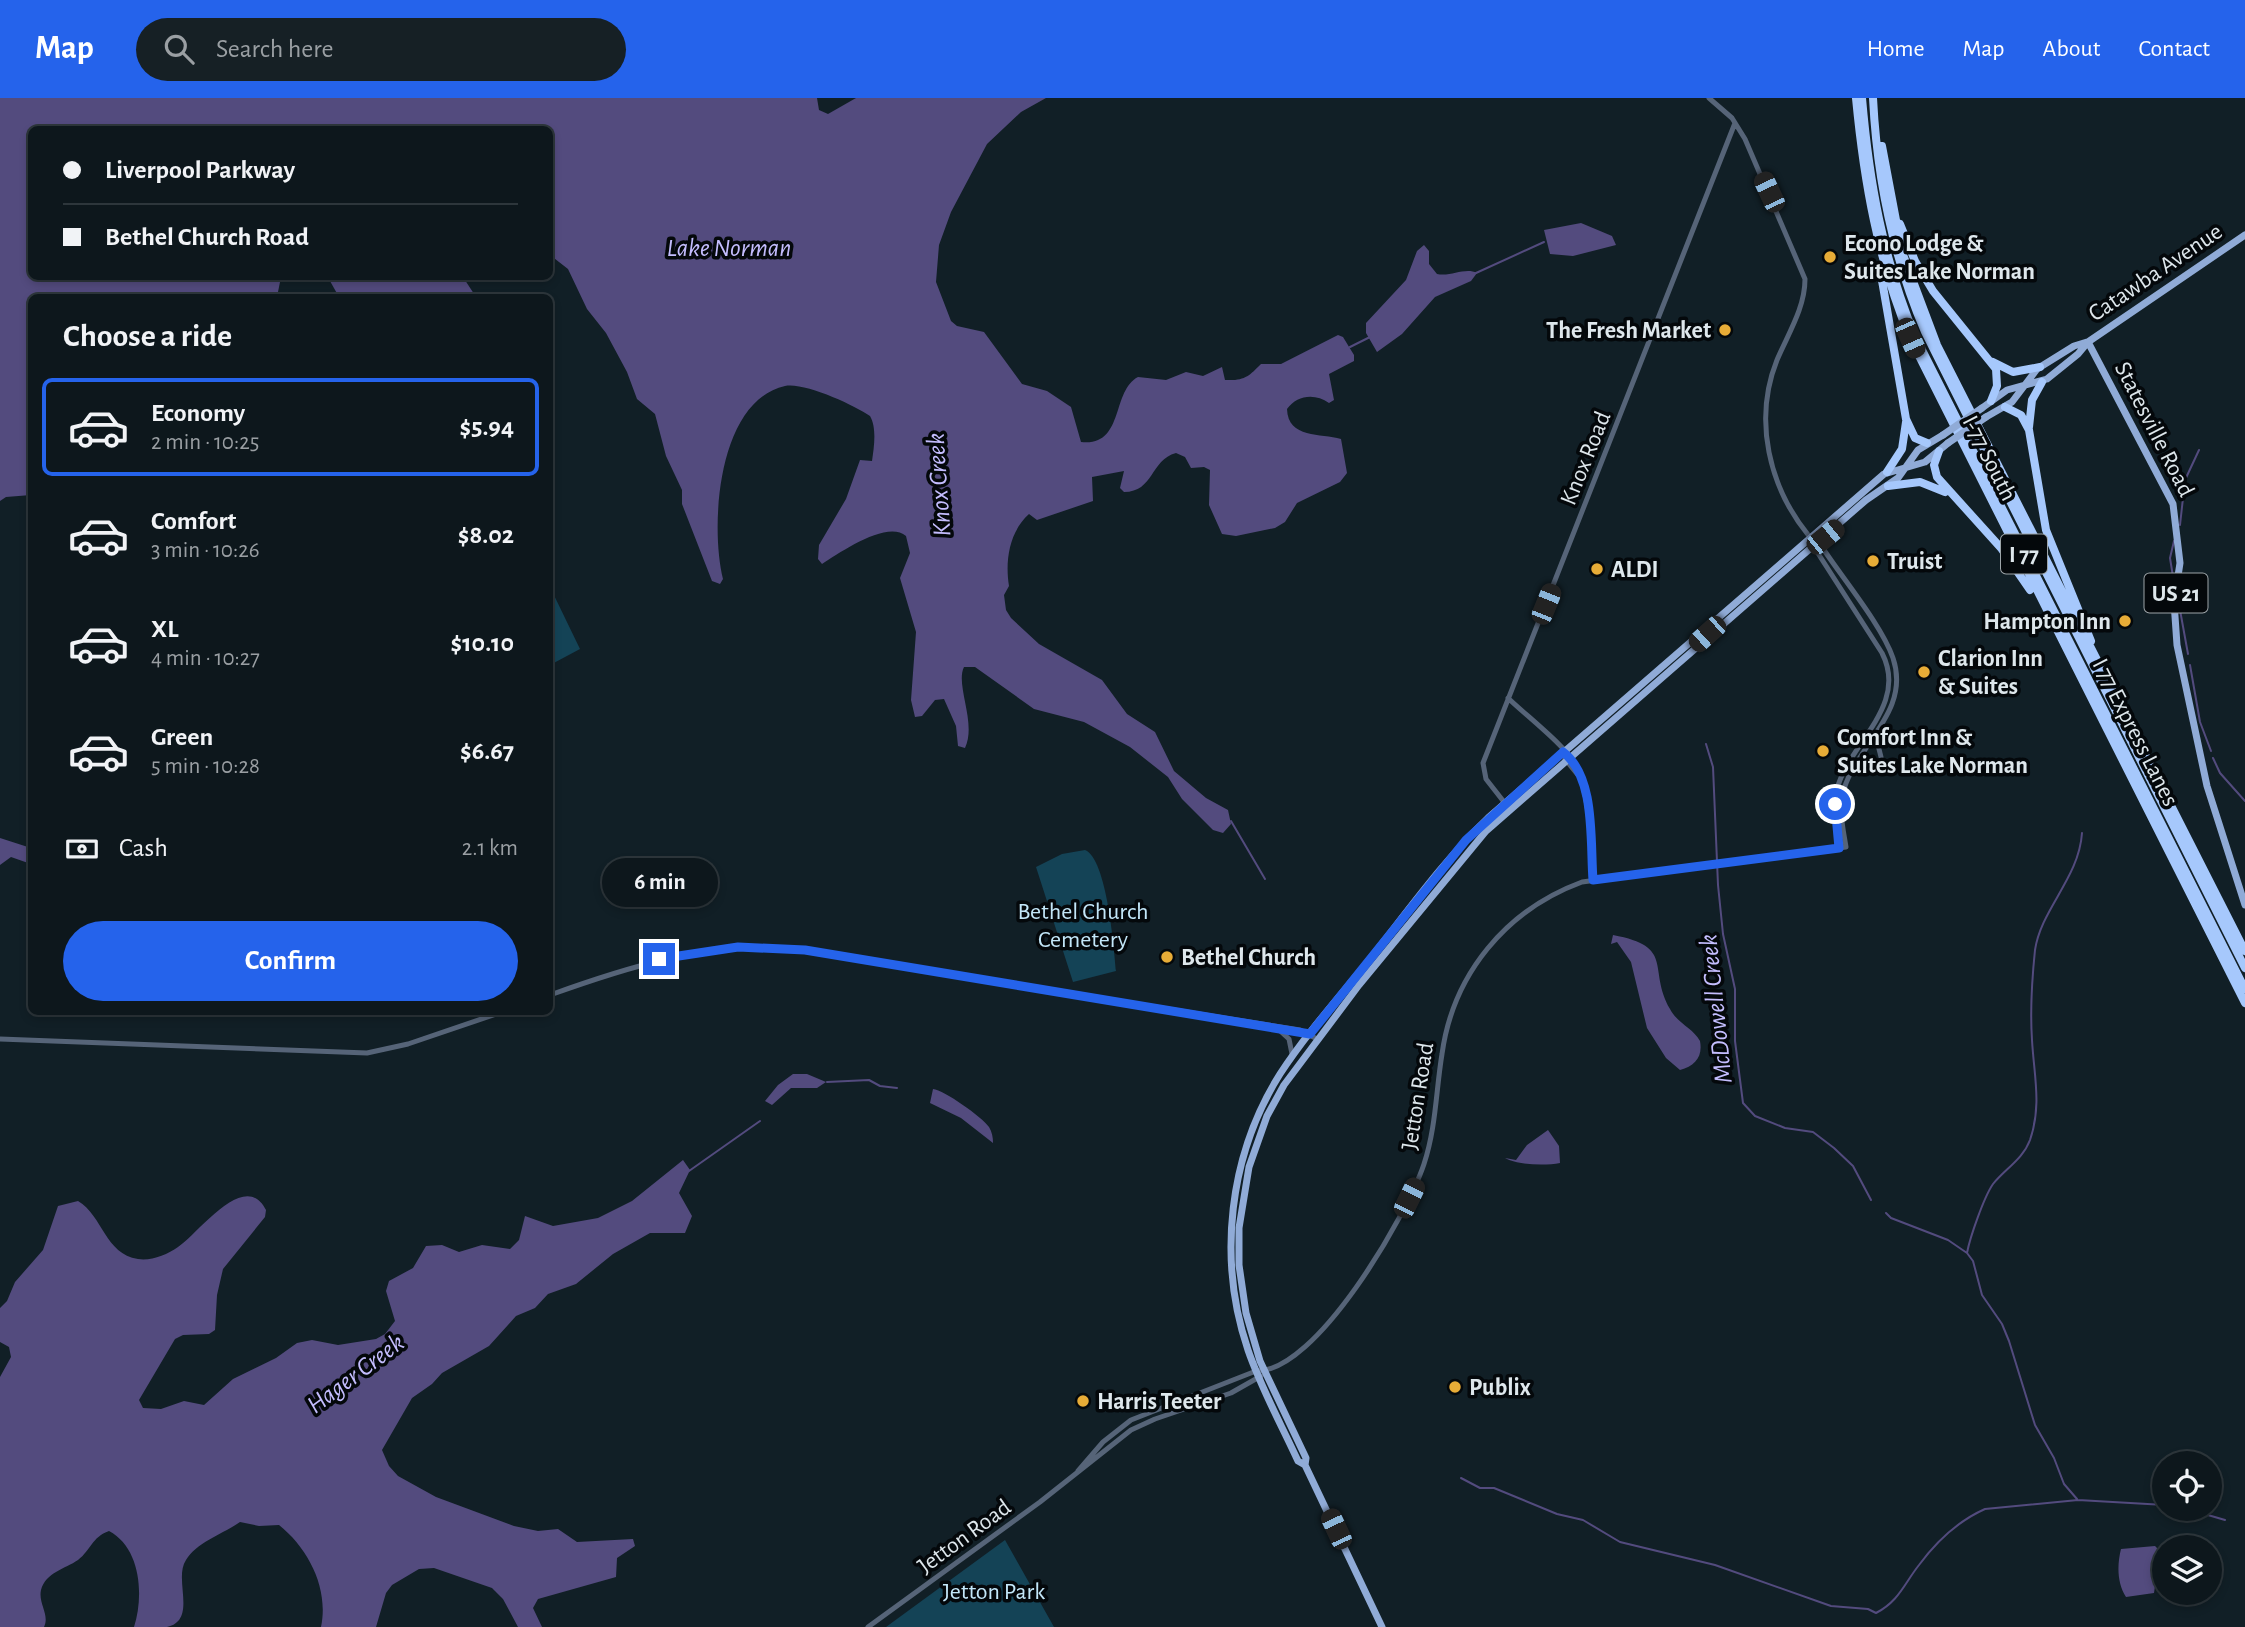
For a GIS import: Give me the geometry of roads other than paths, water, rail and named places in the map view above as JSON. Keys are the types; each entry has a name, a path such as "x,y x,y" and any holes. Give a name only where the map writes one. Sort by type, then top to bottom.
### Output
{"highway":[{"name":"I-77 South","path":"1856,98 1873,225 1886,274 1913,346 2245,1003"},
{"name":"I 77 Express Lanes","path":"1862,98 1879,223 1892,272 1915,336 2245,989"},
{"name":"I 77 Express Lanes","path":"1875,98 1880,172 1889,221 1906,285 1924,332 2245,968"},
{"name":"I 77","path":"1875,98 1889,191 1905,260 1930,330 2108,687 2245,951"},
{"path":"1889,191 1911,252 1926,281 1990,361 1998,378 1991,401"},
{"path":"1873,225 1906,419 1913,436 1927,443"},
{"path":"1990,361 2013,372 2040,367"},
{"path":"2042,382 2032,400 2029,430 2046,530 2108,687"},
{"path":"2005,407 2021,415 2029,430"},
{"path":"1887,472 1902,449 1906,419"},
{"path":"1939,451 1934,466 1935,475 2001,548 2050,619"},
{"path":"1888,486 1920,482 1953,497"}],"main road":[{"name":"Catawba Avenue","path":"1927,443 1943,435 2007,390 2042,382 2078,354 2088,342 2245,235"},
{"name":"Catawba Avenue","path":"1887,472 1925,462 1948,443 2005,407 2040,367 2074,346 2088,342"},
{"name":"Statesville Road","path":"2088,342 2174,504 2180,563 2174,602 2177,645 2208,790 2245,905"},
{"path":"1242,1200 1249,1167 1267,1116 1313,1037 1417,900 1481,825 1504,802 1566,757 1640,697 1871,497 1888,486 1915,453 1927,443"},
{"path":"1305,1465 1298,1461 1256,1371 1239,1321 1231,1256 1233,1204 1247,1144 1265,1101 1291,1059 1313,1037 1392,945 1453,868 1493,824 1675,656 1887,472"},
{"path":"1693,651 1693,646 1719,623 1723,614"},
{"path":"1640,697 1675,661 1675,656"},
{"path":"1453,868 1452,863 1481,825"},
{"path":"1392,945 1418,906 1417,900"},
{"path":"1247,1144 1250,1147 1242,1181 1239,1245 1241,1288 1252,1337 1306,1458 1305,1465 1382,1627"}],"street":[{"path":"1709,98 1735,123 1745,139 1805,279 1803,299 1772,379 1766,405 1766,430 1780,488 1882,653 1888,673 1885,704 1837,789 1835,818 1842,848"},
{"name":"Knox Road","path":"1504,802 1486,779 1482,768 1735,123"},
{"path":"1815,545 1893,658 1895,697 1843,792 1842,848"},
{"path":"1508,698 1566,757 1578,775 1587,799 1593,880"},
{"path":"1877,734 1876,745 1881,757"},
{"name":"Jetton Road","path":"868,1627 1141,1425 1216,1399 1259,1379 1265,1371 1296,1354 1340,1311 1409,1198 1430,1144 1450,1014 1477,960 1501,933 1526,912 1566,889 1593,880 1842,848"},
{"path":"553,994 635,965 681,954 738,947 777,948 1274,1027 1313,1037"},
{"path":"0,1039 367,1053 408,1044 493,1015"},
{"path":"1274,1027 1291,1043 1291,1059"},
{"name":"Jetton Road","path":"1078,1471 1103,1442 1131,1420 1256,1371 1265,1371"}],"water":[{"name":"Lake Norman","path":"0,98 817,98 819,110 828,114 856,98 1046,98 1021,112 987,144 951,212 939,245 936,282 951,321 957,326 984,332 1022,384 1047,391 1071,407 1081,442 1095,441 1105,436 1116,417 1124,394 1138,377 1166,380 1186,372 1203,376 1222,367 1225,380 1242,379 1261,364 1281,364 1338,335 1343,337 1354,355 1354,361 1329,374 1334,400 1329,403 1306,397 1287,409 1293,426 1299,430 1341,439 1347,473 1340,482 1297,503 1285,522 1275,528 1236,536 1222,534 1209,505 1210,470 1204,467 1191,468 1185,457 1176,453 1161,462 1147,482 1134,491 1124,492 1120,488 1124,471 1092,477 1093,501 1037,520 1029,514 1017,529 1010,547 1009,586 1004,595 1006,610 1011,618 1039,644 1102,680 1127,714 1155,732 1174,771 1206,798 1228,810 1231,824 1223,833 1213,830 1182,799 1168,777 1130,747 1084,722 1034,709 975,667 964,667 962,675 969,727 965,748 958,746 956,726 944,699 935,700 922,716 915,717 911,700 916,632 900,578 910,553 906,536 898,532 876,535 822,564 818,559 819,545 846,499 860,460 872,461 872,421 870,416 853,406 804,387 785,386 762,396 745,415 732,440 719,499 719,556 723,579 720,584 712,581 682,504 682,490 666,456 655,414 637,399 627,372 606,333 587,309 568,269 553,257 553,126 28,126 28,280 280,280 278,294 28,294 28,495 6,497 0,501"},
{"path":"1581,223 1612,236 1616,245 1573,256 1550,254 1544,230"},
{"path":"1424,245 1429,251 1429,264 1437,274 1468,271 1477,273 1471,281 1435,297 1402,334 1377,352 1366,333 1366,323 1406,280 1417,251"},
{"path":"465,280 474,294 337,294 330,281"},
{"path":"0,838 28,847 28,863 11,857 0,865"},
{"path":"1613,935 1633,940 1653,953 1670,1009 1700,1041 1699,1056 1690,1066 1680,1070 1666,1058 1647,1028 1631,962 1617,942 1611,944"},
{"path":"793,1074 807,1074 826,1082 817,1088 791,1088 772,1105 765,1101 778,1085"},
{"path":"933,1089 954,1099 985,1123 991,1131 993,1143 961,1118 930,1103"},
{"path":"1548,1130 1559,1146 1560,1163 1531,1164 1505,1158 1516,1160 1527,1145"},
{"path":"683,1160 690,1170 679,1193 692,1216 685,1233 650,1233 613,1254 576,1284 548,1294 535,1308 516,1316 489,1346 442,1373 412,1398 382,1450 389,1466 398,1476 436,1497 514,1526 538,1531 558,1529 577,1542 633,1539 635,1546 617,1558 616,1577 538,1599 533,1608 542,1627 518,1627 503,1599 492,1588 434,1568 419,1569 392,1585 386,1593 376,1627 321,1627 323,1613 319,1584 308,1558 299,1546 279,1525 259,1526 240,1522 203,1543 186,1560 182,1577 183,1608 176,1623 167,1627 134,1627 139,1587 134,1561 120,1539 109,1531 95,1540 78,1560 51,1575 43,1584 41,1595 46,1618 44,1627 0,1627 0,1377 11,1357 9,1347 0,1342 0,1308 7,1301 15,1282 43,1250 58,1206 78,1201 93,1216 118,1250 138,1259 159,1257 174,1250 234,1200 246,1196 257,1199 266,1210 265,1217 223,1269 217,1295 215,1330 209,1334 183,1335 175,1339 139,1400 143,1408 161,1409 184,1401 204,1405 233,1379 276,1358 297,1343 312,1340 338,1345 376,1339 385,1334 395,1321 386,1291 389,1281 413,1268 426,1246 442,1245 459,1252 482,1245 510,1249 519,1240 525,1216 553,1226 598,1218 632,1201"},
{"path":"2152,1546 2152,1593 2126,1597 2119,1574 2121,1549"}],"waterway":[{"path":"1476,273 1544,242"},
{"path":"1350,347 1370,337"},
{"path":"2180,525 2185,480 2199,450"},
{"path":"2174,541 2170,558 2174,583"},
{"path":"2180,610 2188,654"},
{"path":"2190,665 2200,722 2211,751"},
{"name":"McDowell Creek","path":"1706,744 1713,767 1718,885 1723,934 1735,989 1735,1041 1743,1103 1755,1116 1785,1128 1813,1132 1853,1166 1871,1200"},
{"path":"2213,758 2220,773 2245,801"},
{"name":"Knox Creek","path":"1231,821 1265,879"},
{"path":"1967,1253 1989,1190 2023,1153 2034,1127 2036,1090 2031,1006 2035,950 2044,921 2074,864 2082,833"},
{"name":"Hager Creek","path":"827,1082 869,1080 880,1086 897,1088"},
{"name":"Hager Creek","path":"689,1171 760,1121"},
{"name":"McDowell Creek","path":"1886,1213 1891,1218 1948,1240 1967,1253 1973,1261 1982,1295 2002,1324 2009,1341 2035,1425 2054,1458 2064,1484 2077,1499"},
{"path":"1461,1478 1480,1488 1494,1488 1557,1514 1583,1520 1620,1542 1715,1565 1831,1606 1868,1609 1876,1613 1896,1598 1940,1540 1985,1509 2078,1500 2152,1504"}],"place":[{"name":"Econo Lodge & Suites Lake Norman","path":"1830,257"},
{"name":"The Fresh Market","path":"1725,330"},
{"name":"Truist","path":"1873,561"},
{"name":"ALDI","path":"1597,569"},
{"name":"Hampton Inn","path":"2125,621"},
{"name":"Clarion Inn & Suites","path":"1924,672"},
{"name":"Comfort Inn & Suites Lake Norman","path":"1823,751"},
{"name":"Bethel Church","path":"1167,957"},
{"name":"Publix","path":"1455,1387"},
{"name":"Harris Teeter","path":"1083,1401"}],"park label":[{"name":"Bethel Church Cemetery","path":"1083,925"},
{"name":"Jetton Park","path":"994,1591"}]}
